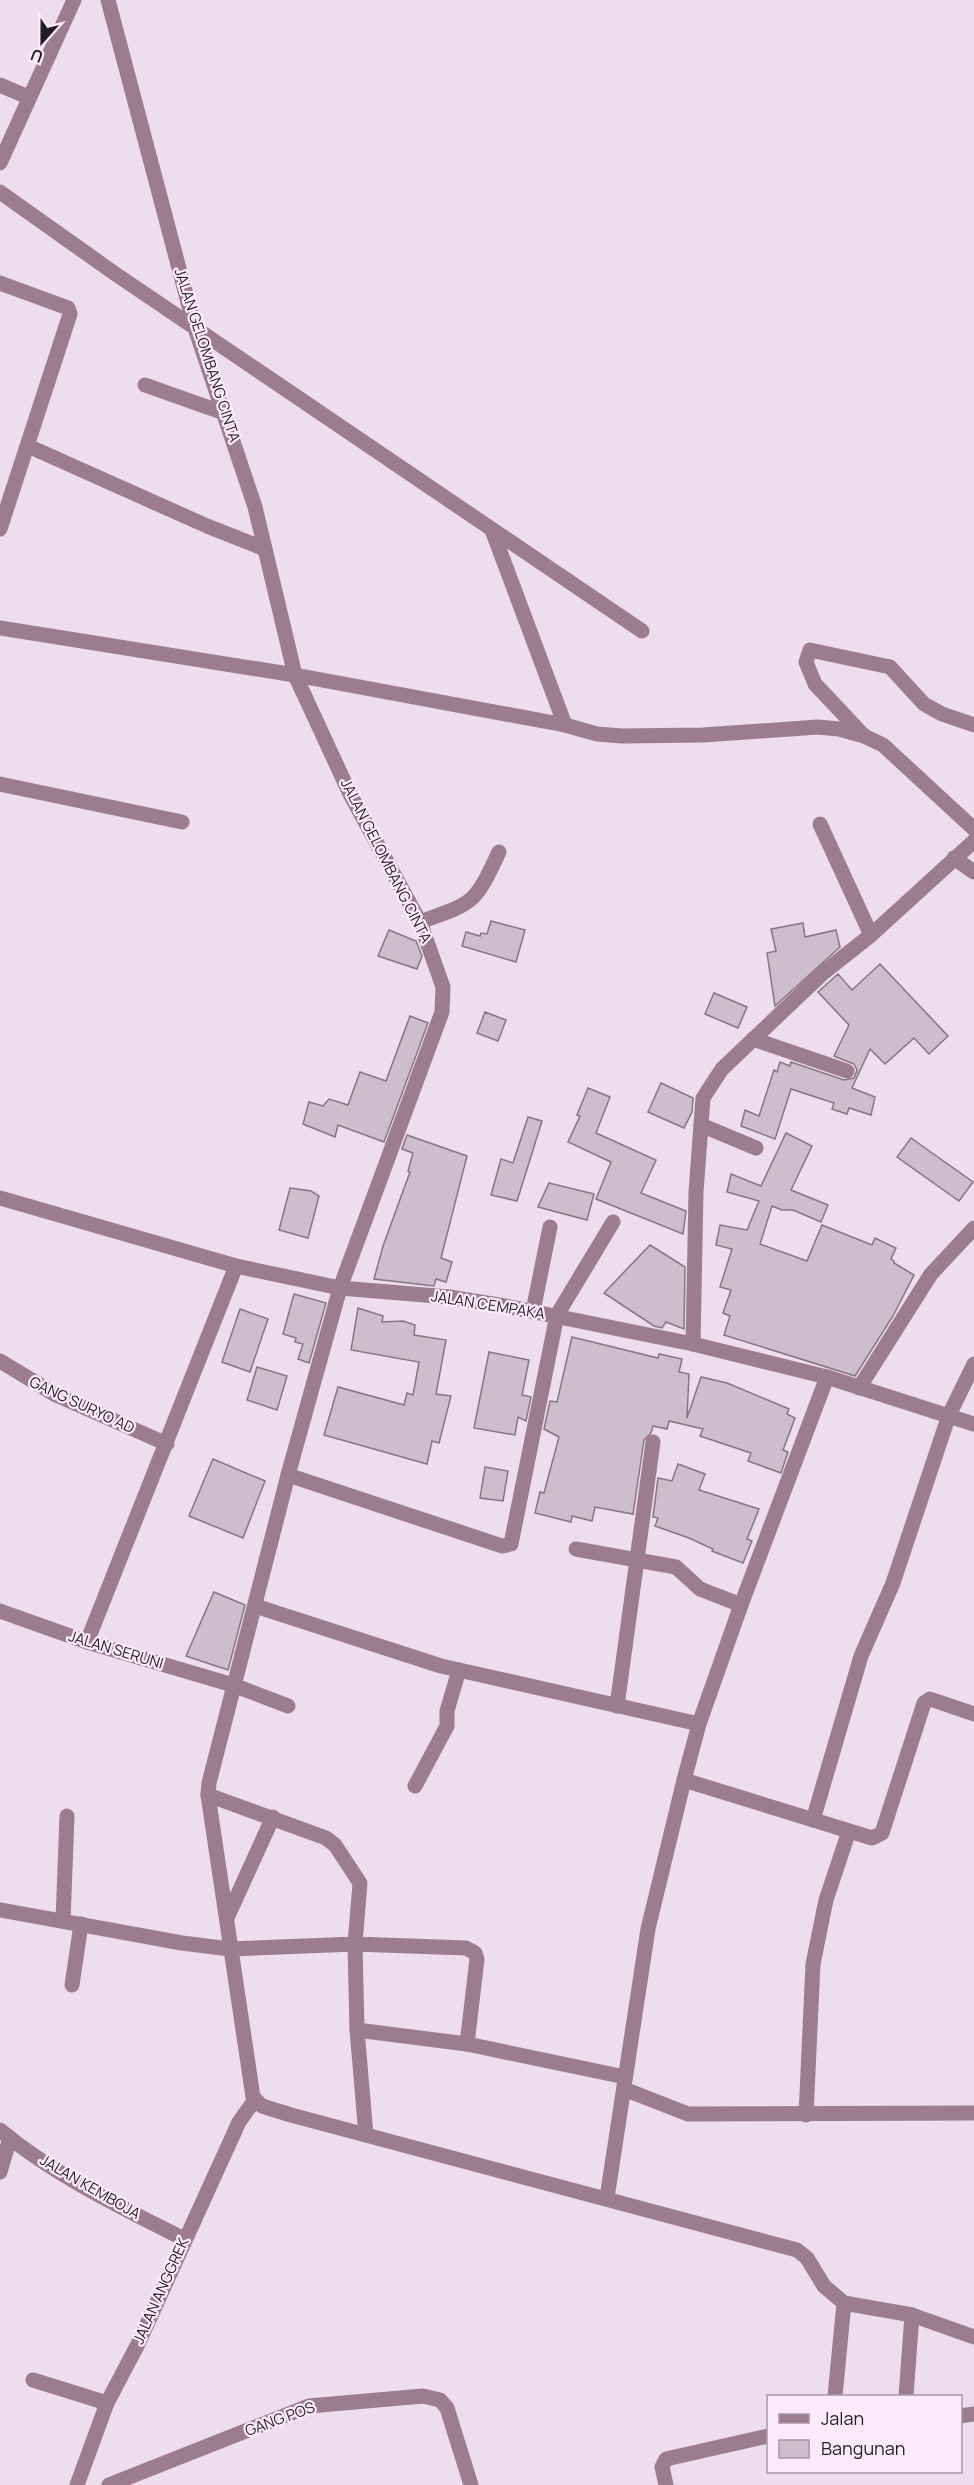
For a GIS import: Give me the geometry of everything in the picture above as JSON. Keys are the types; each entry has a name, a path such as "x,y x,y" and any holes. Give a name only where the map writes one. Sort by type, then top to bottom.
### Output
{"street":[{"path":"0,163 74,0"},
{"name":"JALAN GELOMBANG CINTA","path":"108,0 194,325 255,507 295,675 351,796 420,922 443,987 442,1012 340,1288 288,1475 208,1795"},
{"path":"0,85 28,97"},
{"path":"0,192 642,631"},
{"path":"0,283 68,308 70,312 0,529"},
{"path":"145,385 224,413"},
{"path":"28,446 207,526 265,549"},
{"path":"492,530 565,725"},
{"path":"0,628 295,675 565,725 597,734 703,735 818,727 864,736 883,745 974,829"},
{"path":"864,736 815,684 806,662 810,650 890,668 924,704 942,714 974,725"},
{"path":"0,784 182,822"},
{"path":"820,824 871,935"},
{"path":"693,1344 696,1192 703,1098 712,1080 823,973 871,935 974,841"},
{"path":"420,922 473,900 481,891 499,852"},
{"path":"954,858 974,872"},
{"path":"753,1039 847,1071"},
{"path":"701,1125 756,1148"},
{"name":"JALAN CEMPAKA","path":"0,1198 236,1266 340,1288 449,1297 557,1315 693,1344 827,1377 974,1424"},
{"path":"288,1475 502,1545 511,1544 557,1315 613,1222"},
{"path":"533,1311 549,1227"},
{"path":"859,1388 931,1274 974,1228"},
{"path":"87,1642 236,1266"},
{"name":"GANG SURYO AD","path":"0,1361 56,1395 167,1444"},
{"path":"813,1820 861,1656 893,1583 949,1415 974,1364"},
{"path":"607,2198 648,1929 699,1724 827,1377"},
{"path":"617,1706 653,1442"},
{"path":"576,1549 675,1567 700,1589 741,1605"},
{"path":"255,1606 459,1670 699,1724"},
{"name":"JALAN SERUNI","path":"0,1611 87,1642 234,1685 288,1706"},
{"path":"415,1786 447,1726 447,1711 459,1670"},
{"path":"684,1780 872,1838 882,1833 927,1700 974,1714"},
{"path":"366,2135 357,2030 355,1944 360,1883 354,1871 331,1841 273,1817 208,1795 254,2101 291,2115 797,2250 807,2258 824,2286 844,2303 912,2315 974,2337"},
{"path":"63,1921 67,1816"},
{"path":"226,1919 273,1817"},
{"path":"806,2115 813,1964 826,1899 849,1830"},
{"path":"0,1910 182,1943 230,1948 355,1944 466,1948 475,1953 477,1959 467,2044"},
{"path":"72,1985 81,1924"},
{"path":"357,2030 467,2044 625,2083 688,2114 974,2113"},
{"name":"JALAN ANGGREK","path":"77,2485 107,2403 138,2344 239,2122 254,2101"},
{"path":"0,2172 5,2134"},
{"name":"JALAN KEMBOJA","path":"5,2134 120,2207 184,2239"},
{"path":"836,2395 844,2303"},
{"path":"906,2395 912,2315"},
{"path":"33,2380 107,2403"},
{"name":"GANG POS","path":"109,2485 309,2406 423,2396 440,2400 447,2408 471,2485"},
{"path":"666,2485 662,2467 666,2459 767,2436"}],"building":[{"path":"491,921 525,930 516,962 462,946 466,932 480,936 481,933 487,934"},
{"path":"803,923 805,937 836,930 840,947 775,1006 767,953 776,951 771,929"},
{"path":"389,930 416,941 422,956 417,969 378,956"},
{"path":"880,964 948,1036 929,1054 914,1038 885,1064 870,1049 852,1088 875,1097 871,1115 849,1108 847,1114 832,1109 834,1103 791,1089 775,1139 741,1126 745,1110 759,1116 774,1070 777,1072 780,1062 790,1066 791,1062 844,1080 854,1078 857,1070 854,1064 834,1056 849,1025 818,992 838,974 852,990"},
{"path":"714,993 747,1007 738,1028 705,1014"},
{"path":"485,1012 506,1020 498,1041 477,1033"},
{"path":"410,1016 428,1023 384,1142 338,1125 335,1137 303,1124 309,1102 323,1106 329,1099 348,1105 360,1072 386,1081"},
{"path":"661,1083 693,1098 692,1112 684,1128 648,1112"},
{"path":"588,1088 610,1097 596,1133 656,1160 641,1193 686,1211 683,1234 596,1199 611,1162 568,1142 580,1116 577,1115"},
{"path":"528,1117 542,1121 517,1201 491,1195 501,1159 513,1163"},
{"path":"786,1133 812,1146 791,1190 828,1205 821,1222 793,1210 782,1210 772,1206 760,1244 807,1261 822,1225 872,1245 875,1238 896,1248 891,1259 914,1275 893,1316 855,1376 724,1335 730,1316 723,1313 731,1290 720,1287 732,1249 716,1245 720,1225 747,1230 759,1201 727,1192 731,1174 761,1186"},
{"path":"407,1135 467,1156 441,1258 452,1262 446,1282 436,1279 434,1286 374,1279 383,1246 410,1172 408,1171 413,1153 402,1149"},
{"path":"911,1138 973,1182 959,1201 897,1157"},
{"path":"549,1183 594,1194 587,1220 538,1207"},
{"path":"290,1188 311,1191 319,1196 308,1238 279,1230"},
{"path":"650,1245 685,1267 684,1329 666,1322 662,1328 654,1326 604,1293"},
{"path":"294,1294 326,1303 309,1363 298,1359 303,1344 295,1342 296,1338 283,1334"},
{"path":"358,1308 383,1316 382,1322 403,1321 415,1325 414,1335 446,1340 436,1394 451,1396 439,1443 432,1441 427,1464 324,1435 338,1387 404,1405 407,1393 413,1395 419,1362 351,1350"},
{"path":"240,1309 268,1319 250,1372 222,1362"},
{"path":"572,1337 658,1358 659,1354 682,1359 679,1372 689,1374 687,1418 701,1377 727,1383 789,1409 787,1414 795,1418 783,1450 788,1452 781,1473 748,1461 751,1453 700,1436 703,1429 669,1421 667,1429 653,1426 651,1433 644,1440 633,1514 595,1507 592,1521 572,1516 571,1522 535,1513 540,1492 544,1493 559,1437 544,1429 550,1401 557,1402"},
{"path":"489,1352 529,1360 522,1395 531,1397 526,1421 518,1417 515,1435 474,1428"},
{"path":"257,1367 287,1376 277,1410 247,1400"},
{"path":"213,1459 265,1481 243,1538 189,1516"},
{"path":"678,1464 705,1474 699,1490 759,1509 747,1539 752,1541 743,1563 712,1551 713,1549 689,1538 655,1526 658,1518 653,1517 658,1478 672,1481"},
{"path":"485,1467 508,1471 503,1501 480,1498"},
{"path":"214,1592 245,1605 228,1670 186,1656"}]}
